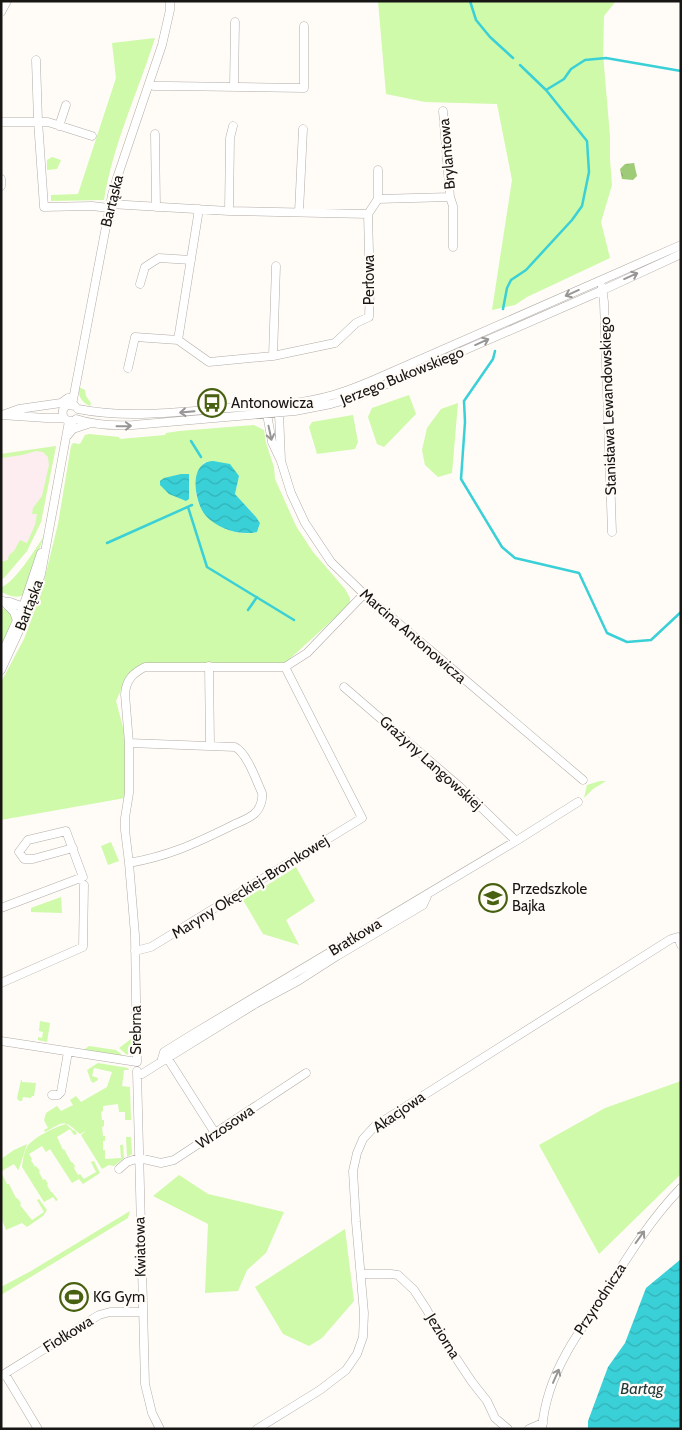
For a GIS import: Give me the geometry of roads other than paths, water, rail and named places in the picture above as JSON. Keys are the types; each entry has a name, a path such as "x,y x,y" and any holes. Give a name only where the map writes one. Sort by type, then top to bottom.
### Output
{"street":[{"path":"1,12 6,1"},
{"name":"Bartąska","path":"72,406 116,178 162,45 170,10 170,1"},
{"path":"234,87 235,22"},
{"path":"149,84 154,86 304,88 304,26"},
{"path":"36,60 44,207 156,206 229,211 368,214 378,199 378,170"},
{"path":"59,126 66,105"},
{"name":"Brylantowa","path":"444,111 450,197 453,206 453,246"},
{"path":"1,122 48,122 92,136"},
{"path":"229,211 230,138 233,126"},
{"path":"299,212 303,129"},
{"path":"155,134 156,206"},
{"path":"1,179 1,186"},
{"name":"Brylantowa","path":"378,199 450,197"},
{"path":"128,368 135,337 178,340 198,209"},
{"name":"Perłowa","path":"178,340 209,362 273,356 335,343 356,323 368,317 370,290 368,214"},
{"name":"Jerzego Bukowskiego","path":"47,406 72,406 92,412 150,414 314,400 353,389 681,245"},
{"name":"Jerzego Bukowskiego","path":"1,415 69,419 90,424 133,426 279,413 312,408 359,396 681,254"},
{"path":"140,284 145,267 159,258 191,260"},
{"path":"273,356 276,266"},
{"name":"Stanisława Lewandowskiego","path":"599,281 603,290 612,532"},
{"path":"1,415 19,409 61,403 74,391 80,404 92,412"},
{"path":"267,414 272,405 279,413"},
{"path":"72,406 78,414 69,419 62,410 72,406"},
{"name":"Marcina Antonowicza","path":"279,413 281,462"},
{"name":"Marcina Antonowicza","path":"267,414 272,442 291,493 305,522 331,562 364,594 582,780"},
{"path":"46,418 60,424 66,438"},
{"name":"Bartąska","path":"1,670 26,608 48,537 69,419"},
{"path":"66,438 73,428 90,424"},
{"path":"210,745 209,666 285,667 307,653 364,594"},
{"path":"2,601 26,608"},
{"path":"2,601 14,612 17,621"},
{"name":"Bartąska","path":"1,656 17,621 26,608"},
{"name":"Srebrna","path":"1,1041 137,1062 135,951 129,863 124,830 129,793 126,687 130,677 145,667 209,666"},
{"name":"Maryny Okęckiej-Bromkowej","path":"135,951 151,947 362,818 285,667"},
{"name":"Grażyny Langowskiej","path":"344,687 460,787 516,841"},
{"path":"129,743 235,747 239,749 245,758 263,797 258,810 248,818 174,852 129,863"},
{"path":"137,1075 164,1061 255,1004 298,981 336,956 423,905 428,894 578,802"},
{"path":"1,908 83,877 66,832 28,840 19,852 24,859 33,859 72,848"},
{"path":"1,983 83,947 84,885"},
{"name":"Akacjowa","path":"257,1429 320,1390 346,1370 356,1354 363,1336 364,1313 353,1171 357,1153 363,1139 375,1126 670,938 679,941"},
{"path":"52,1095 58,1095 61,1092 68,1052"},
{"path":"164,1061 216,1133"},
{"name":"Kwiatowa","path":"137,1062 145,1384 152,1413 160,1429"},
{"name":"Wrzosowa","path":"138,1158 161,1163 174,1160 306,1073"},
{"path":"119,1168 127,1162 138,1158"},
{"name":"Przyrodnicza","path":"542,1426 552,1384 566,1353 636,1243 662,1208 681,1188"},
{"name":"Jeziorna","path":"361,1274 398,1275 414,1290 436,1328 487,1402 495,1418 508,1429"},
{"name":"Fiołkowa","path":"3,1376 99,1315 110,1312 142,1312"},
{"path":"3,1376 38,1429"},
{"path":"530,1429 542,1426"}],"water":[{"path":"213,461 230,464 239,476 235,494 260,523 257,532 244,533 223,528 211,521 202,511 197,497 197,474 200,467 205,463"},
{"path":"189,474 189,499 186,501 169,494 160,485 160,481 164,478"},
{"name":"Bartąg","path":"681,1259 681,1429 588,1429 588,1421 608,1367 625,1343 646,1288"}],"waterway":[{"path":"470,1 476,20 490,37 513,58"},
{"path":"546,90 564,79 571,69 585,60 606,58 681,71"},
{"path":"503,309 507,288 511,280 526,270 572,220 582,206 589,172 587,141 546,90 520,65"},
{"path":"495,351 493,359 464,401 465,422 461,479 502,547 515,558 579,573 607,633 627,642 651,640 681,612"},
{"path":"191,441 201,457"},
{"path":"107,543 192,505"},
{"path":"188,507 207,567 294,620"},
{"path":"248,610 257,597"}],"place":[{"name":"Antonowicza","path":"212,403"},
{"name":"Przedszkole Bajka","path":"493,898"},
{"name":"KG Gym","path":"74,1297"}]}
